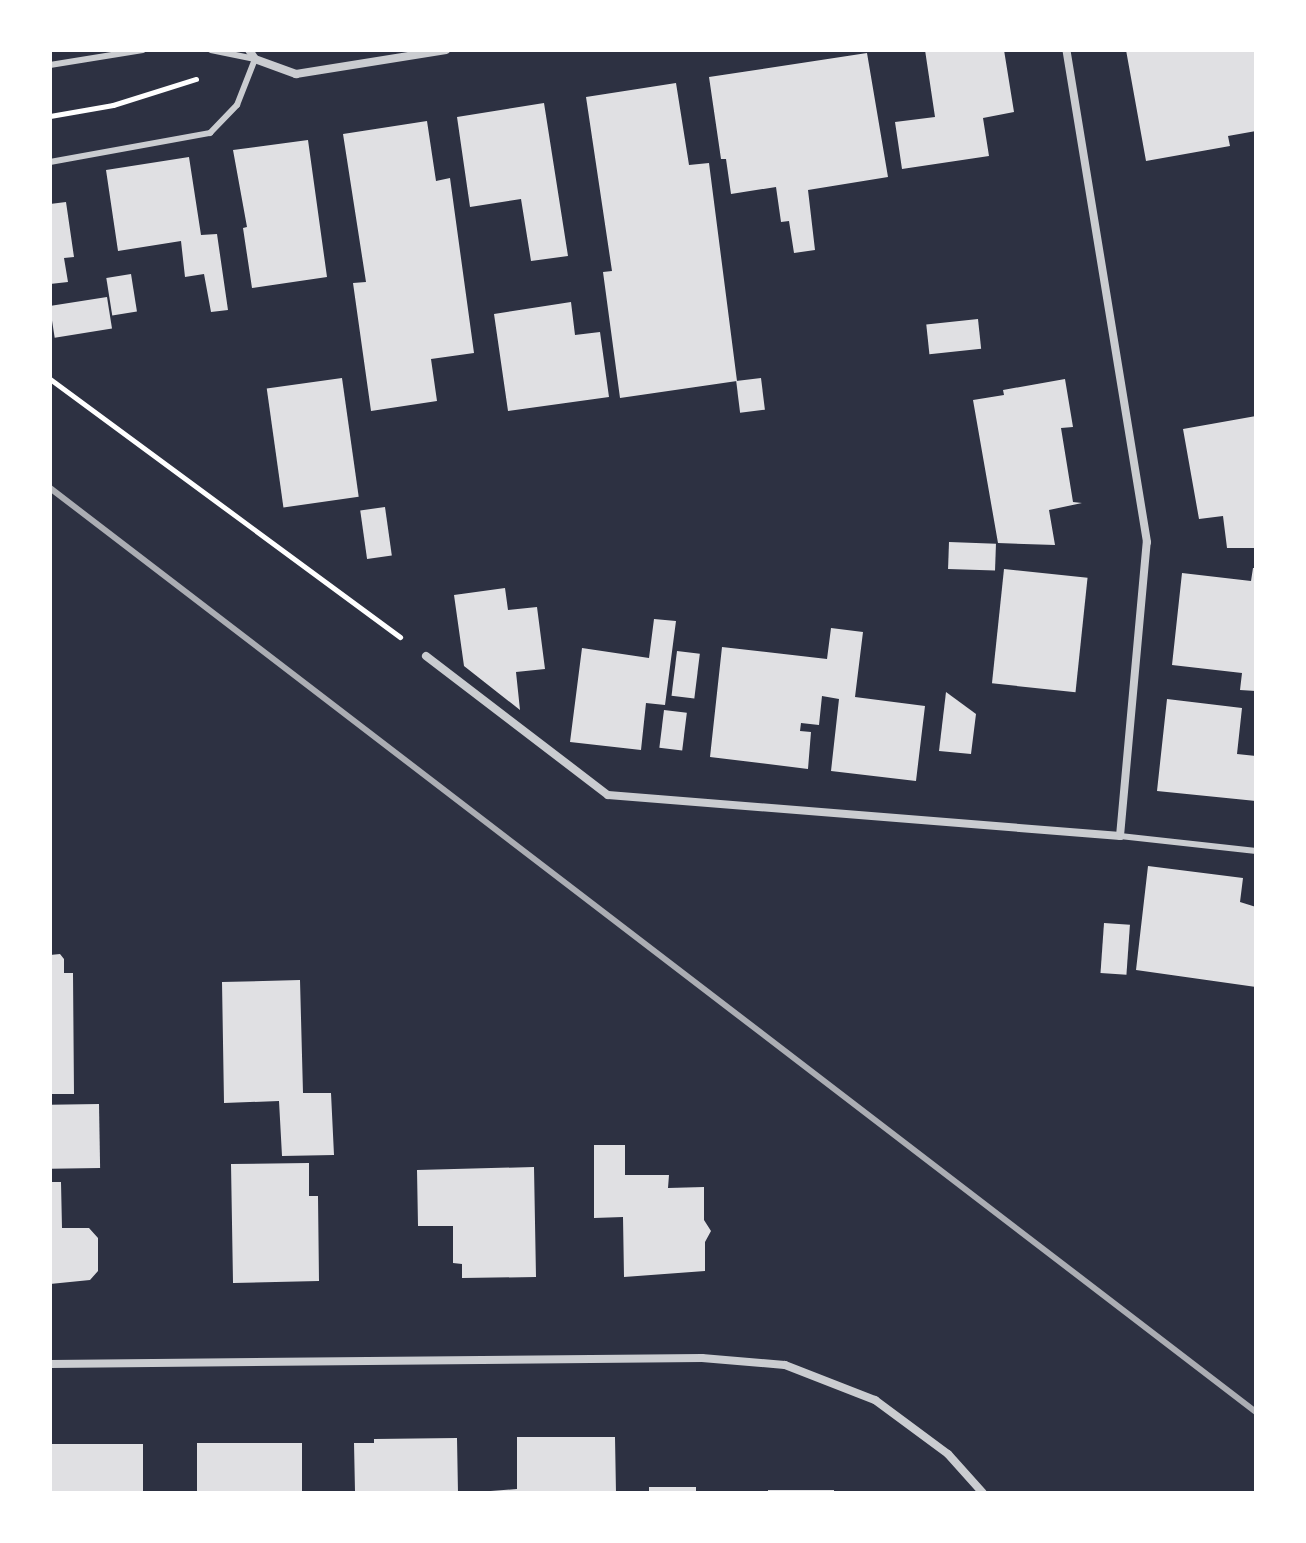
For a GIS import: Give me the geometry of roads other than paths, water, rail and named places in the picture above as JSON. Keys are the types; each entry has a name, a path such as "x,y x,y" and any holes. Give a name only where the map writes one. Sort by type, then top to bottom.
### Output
{"street":[{"path":"249,50 255,59 296,74 446,50"},
{"path":"426,656 608,795 1120,836 1147,542 1066,50"},
{"path":"50,1364 702,1358 785,1365 875,1400 948,1454 983,1493"}],"lane":[{"path":"50,65 143,50"},
{"path":"50,162 210,133 237,105 255,59 211,50"},
{"path":"1120,836 1256,851"}],"railway":[{"path":"50,488 1256,1412"}]}
